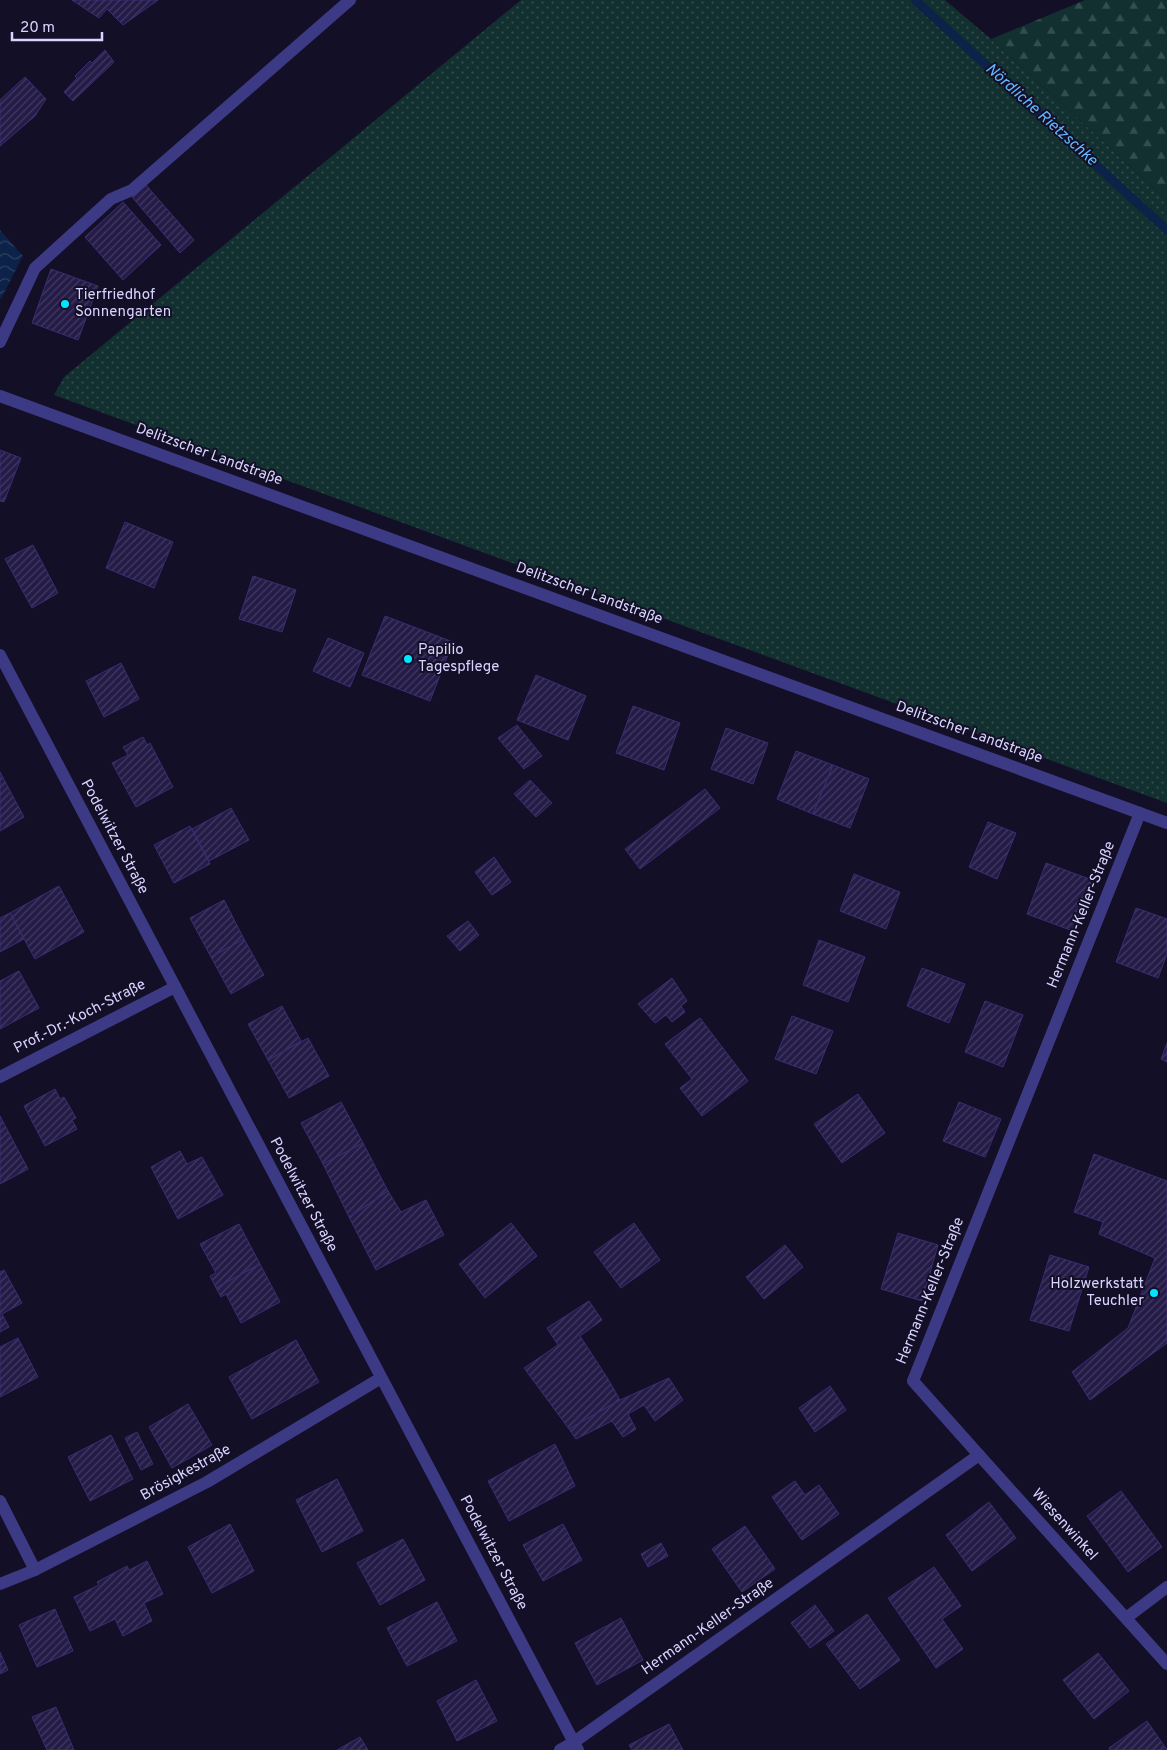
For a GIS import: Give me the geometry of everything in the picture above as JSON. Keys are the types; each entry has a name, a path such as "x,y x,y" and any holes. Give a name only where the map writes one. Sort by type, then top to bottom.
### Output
{"street":[{"path":"0,342 35,268 112,199 132,190 350,0"},
{"name":"Delitzscher Landstraße","path":"0,396 1167,823"},
{"name":"Podelwitzer Straße","path":"0,655 576,1746"},
{"name":"Hermann-Keller-Straße","path":"560,1750 576,1746 979,1455 913,1381 1140,813"},
{"name":"Prof.-Dr.-Koch-Straße","path":"0,1077 175,986"},
{"name":"Brösigkestraße","path":"0,1584 34,1570 207,1482 381,1378"},
{"name":"Wiesenwinkel","path":"979,1455 1167,1664"},
{"path":"0,1501 34,1570"},
{"path":"1126,1618 1167,1587"}],"green space":[{"path":"521,0 945,0 991,39 1167,200 1167,803 54,395 64,377"},
{"path":"1085,0 1167,0 1167,200 991,39"}],"water":[{"path":"0,230 23,256 1,299 0,298"}],"building":[{"path":"72,0 158,0 123,25 107,9 99,18"},
{"path":"105,50 114,62 73,101 64,92 77,78 75,76 90,61 92,63"},
{"path":"25,77 46,99 35,116 0,146 0,100"},
{"path":"146,185 194,240 180,253 132,197"},
{"path":"123,202 161,245 123,280 85,237"},
{"name":"Tierfriedhof Sonnengarten","path":"51,269 98,286 78,340 32,323"},
{"path":"0,450 21,458 4,502 0,501"},
{"path":"125,522 173,542 154,588 106,568"},
{"path":"33,545 58,593 32,608 5,559"},
{"path":"253,576 296,590 282,632 239,619"},
{"name":"Papilio Tagespflege","path":"385,616 453,642 430,701 362,675"},
{"path":"328,638 364,653 350,687 313,671"},
{"path":"121,663 139,699 104,717 86,681"},
{"path":"536,675 586,696 568,740 517,720"},
{"path":"633,706 680,723 664,770 616,753"},
{"path":"517,725 542,756 524,769 498,738"},
{"path":"726,728 768,743 753,784 711,769"},
{"path":"143,737 147,745 150,743 173,787 136,807 112,763 128,755 123,747"},
{"path":"796,751 833,765 813,814 777,799"},
{"path":"833,765 869,779 850,828 813,814"},
{"path":"0,772 24,817 0,831"},
{"path":"530,780 552,803 536,817 514,794"},
{"path":"705,789 720,808 640,869 625,849"},
{"path":"231,808 249,840 209,861 192,829"},
{"path":"988,822 1016,833 997,879 969,867"},
{"path":"190,826 210,864 174,883 154,845"},
{"path":"494,857 511,882 492,895 475,872"},
{"path":"1046,863 1092,880 1073,931 1027,914"},
{"path":"854,874 900,892 886,929 840,911"},
{"path":"59,886 84,932 35,959 10,913"},
{"path":"224,900 244,939 211,957 190,918"},
{"path":"1136,908 1167,919 1167,954 1158,978 1116,962"},
{"path":"10,913 24,939 0,952 0,918"},
{"path":"468,921 479,935 460,951 447,936"},
{"path":"244,939 264,975 231,994 211,957"},
{"path":"819,940 865,957 848,1002 803,985"},
{"path":"922,968 965,984 949,1023 907,1006"},
{"path":"19,971 39,1008 0,1029 0,981"},
{"path":"672,978 687,1001 681,1006 685,1012 672,1022 666,1015 655,1023 638,1004"},
{"path":"985,1001 1023,1015 1003,1067 965,1052"},
{"path":"282,1006 301,1041 268,1060 248,1024"},
{"path":"792,1016 833,1031 816,1074 775,1059"},
{"path":"700,1018 748,1081 702,1116 680,1088 692,1079 665,1044"},
{"path":"308,1038 329,1076 289,1098 268,1060"},
{"path":"1167,1043 1167,1062 1161,1059"},
{"path":"55,1089 60,1099 64,1097 76,1118 72,1120 77,1129 45,1146 24,1106"},
{"path":"858,1094 885,1133 842,1163 814,1124"},
{"path":"341,1102 363,1143 323,1164 301,1123"},
{"path":"959,1102 1001,1119 985,1157 943,1141"},
{"path":"0,1116 28,1169 0,1184"},
{"path":"363,1143 388,1191 349,1217 323,1164"},
{"path":"180,1151 187,1164 202,1157 223,1195 178,1219 151,1167"},
{"name":"Holzwerkstatt Teuchler","path":"1094,1154 1167,1181 1167,1343 1090,1400 1072,1372 1128,1328 1155,1258 1099,1234 1103,1222 1074,1212"},
{"path":"388,1191 401,1212 426,1200 444,1235 376,1270 349,1217"},
{"path":"511,1223 537,1256 485,1298 459,1264"},
{"path":"634,1223 660,1260 621,1288 594,1252"},
{"path":"239,1224 260,1264 216,1288 210,1276 216,1273 200,1244"},
{"path":"898,1233 938,1245 922,1301 881,1289"},
{"path":"785,1245 803,1267 764,1299 746,1277"},
{"path":"1050,1255 1089,1267 1069,1331 1030,1320"},
{"path":"260,1264 280,1302 241,1323 226,1294 221,1297 216,1288"},
{"path":"4,1270 22,1303 2,1314 9,1327 0,1332 0,1272"},
{"path":"589,1301 602,1320 580,1336 620,1400 569,1429 524,1368 558,1345 547,1328"},
{"path":"18,1338 38,1377 0,1397 0,1347"},
{"path":"296,1340 319,1382 252,1419 229,1377"},
{"path":"669,1378 683,1400 655,1421 644,1405 628,1414 636,1429 623,1437 612,1421 576,1439 569,1429 620,1400"},
{"path":"830,1386 846,1410 815,1432 799,1408"},
{"path":"188,1404 212,1445 172,1468 149,1427"},
{"path":"137,1432 153,1464 141,1470 125,1438"},
{"path":"111,1435 133,1479 90,1501 68,1457"},
{"path":"555,1444 575,1486 509,1521 488,1481"},
{"path":"337,1479 363,1531 322,1552 296,1500"},
{"path":"795,1481 805,1495 819,1485 839,1514 802,1540 772,1497"},
{"path":"1121,1491 1162,1547 1128,1572 1087,1516"},
{"path":"989,1502 1016,1538 972,1571 946,1535"},
{"path":"230,1524 254,1571 212,1593 188,1547"},
{"path":"563,1524 582,1560 543,1581 523,1545"},
{"path":"745,1526 775,1569 742,1592 712,1549"},
{"path":"403,1539 425,1580 380,1605 357,1563"},
{"path":"661,1543 668,1556 648,1567 641,1554"},
{"path":"147,1561 163,1594 144,1603 152,1621 123,1636 115,1619 90,1631 74,1597 99,1585 97,1582 127,1566 129,1570"},
{"path":"934,1567 961,1606 942,1619 963,1649 936,1668 888,1598"},
{"path":"437,1602 457,1641 407,1666 387,1628"},
{"path":"815,1605 834,1631 810,1648 791,1623"},
{"path":"55,1609 73,1651 37,1667 19,1625"},
{"path":"867,1614 900,1660 860,1689 826,1644"},
{"path":"621,1618 643,1660 597,1685 575,1643"},
{"path":"0,1652 8,1670 0,1674"},
{"path":"1098,1653 1129,1691 1094,1719 1063,1680"},
{"path":"476,1680 497,1721 457,1741 437,1701"},
{"path":"56,1707 74,1750 47,1750 32,1717"},
{"path":"1147,1721 1167,1750 1110,1750 1109,1748"},
{"path":"669,1724 683,1750 632,1750 629,1745"},
{"path":"360,1737 368,1750 337,1750"}],"waterway":[{"name":"Nördliche Rietzschke","path":"915,0 1167,230"}],"place":[{"name":"Tierfriedhof Sonnengarten","path":"65,304"},
{"name":"Papilio Tagespflege","path":"408,659"},
{"name":"Holzwerkstatt Teuchler","path":"1154,1293"}]}
